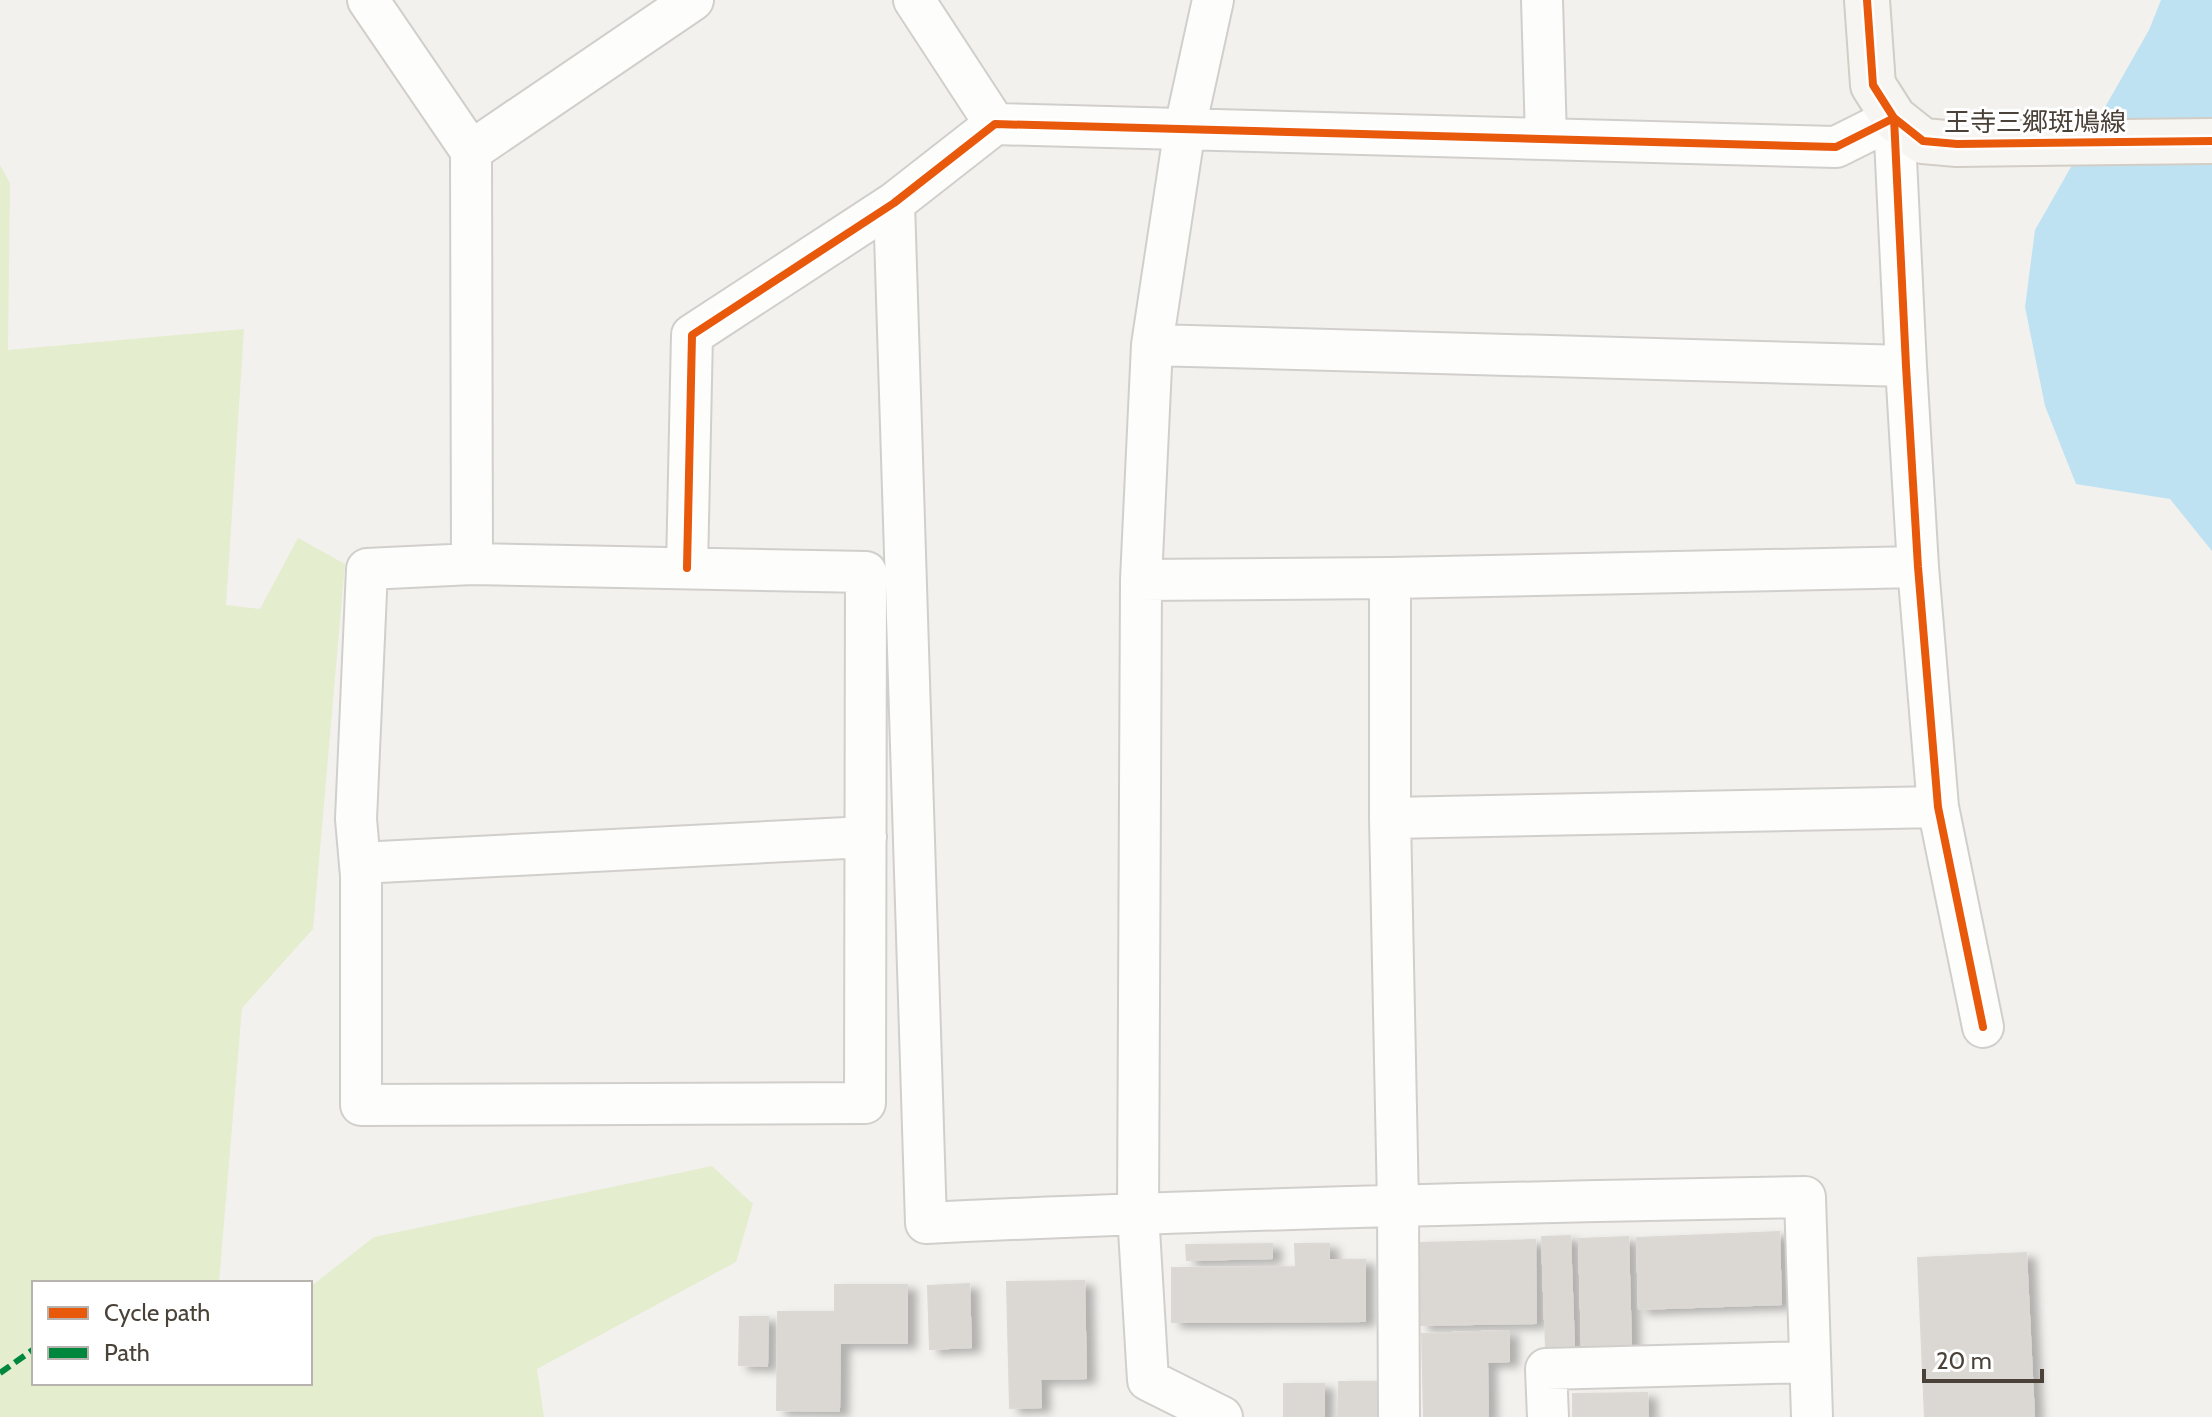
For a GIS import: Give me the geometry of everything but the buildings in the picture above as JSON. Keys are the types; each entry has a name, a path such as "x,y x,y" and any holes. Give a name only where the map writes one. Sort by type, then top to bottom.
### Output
{"main road":[{"name":"王寺三郷斑鳩線","path":"1867,0 1873,85 1894,118 1923,141 1957,144 2212,141"}],"street":[{"path":"368,0 471,151 472,564"},
{"path":"471,151 693,0"},
{"path":"914,0 995,124"},
{"path":"1213,0 1185,128 1152,345 1141,580 1138,1213 1148,1380 1222,1417"},
{"path":"1542,0 1546,138"},
{"path":"687,568 692,335 894,203 995,124 1836,147 1894,118 1918,567 1938,807 1983,1027"},
{"path":"894,203 926,1223 1398,1205 1805,1197 1812,1417"},
{"path":"1152,345 1906,366"},
{"path":"472,564 687,568 866,572 865,1103 361,1105 360,863 356,819 367,569 472,564"},
{"path":"1141,580 1918,567"},
{"path":"1390,578 1390,818 1399,1417"},
{"path":"1390,818 1938,807"},
{"path":"360,863 866,837"},
{"path":"1548,1417 1546,1369 1810,1362"}],"green space":[{"path":"0,165 10,183 8,350 244,329 226,605 260,609 298,538 345,564 313,929 242,1008 219,1281 32,1281 32,1385 312,1385 312,1285 374,1237 712,1166 753,1204 736,1262 537,1369 544,1417 0,1417"}],"water":[{"path":"2161,0 2212,0 2212,551 2170,499 2076,484 2045,406 2025,307 2035,230 2149,30"}],"marked path":[{"path":"0,1373 32,1350"}],"cycle path":[{"path":"1867,0 1873,85 1894,118 1923,141 1957,144 2212,141"},
{"path":"687,568 692,335 894,203 995,124 1836,147 1894,118 1918,567 1938,807 1983,1027"}]}
